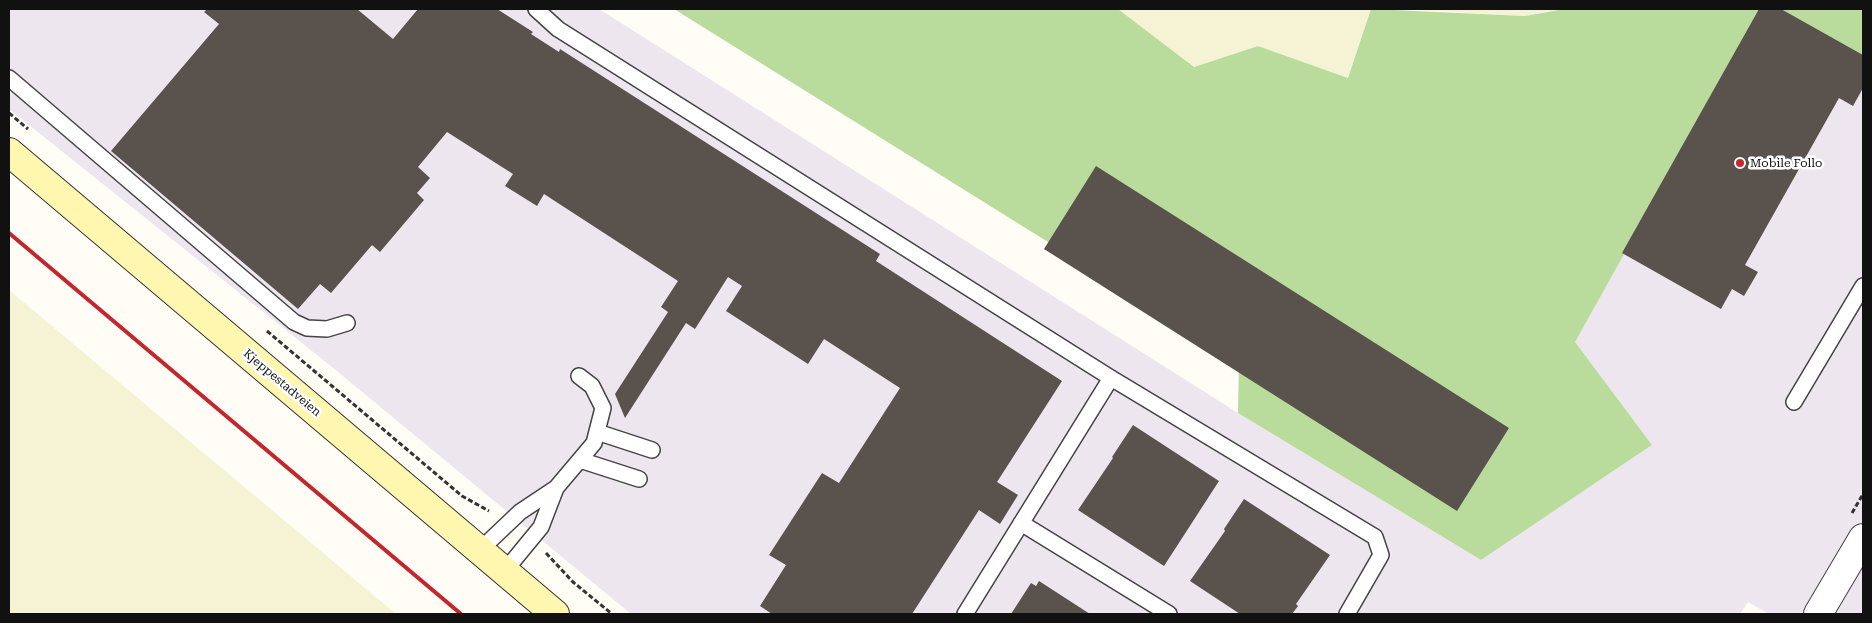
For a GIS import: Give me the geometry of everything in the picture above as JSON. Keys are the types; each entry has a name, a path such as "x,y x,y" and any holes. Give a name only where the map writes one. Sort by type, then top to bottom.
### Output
{"main road":[{"name":"Kjeppestadveien","path":"9,152 555,614"}],"street":[{"path":"1818,614 1863,538"}],"lane":[{"path":"536,9 558,29 1111,378 1375,537 1381,555 1347,614"},
{"path":"9,78 294,322 306,328 327,328 347,323"},
{"path":"1794,402 1863,286"},
{"path":"480,551 520,512 556,488 594,443 602,408 592,386 579,376"},
{"path":"965,614 1111,378"},
{"path":"597,432 652,450"},
{"path":"580,460 639,479"},
{"path":"504,572 541,527 556,488"},
{"path":"1021,523 1169,614"}],"path":[{"path":"9,113 31,132"},
{"path":"266,330 462,496 496,514"},
{"path":"546,552 563,572 612,614"}],"shaded area":[{"path":"9,9 599,9 1238,413 1481,560 1652,445 1574,343 1761,9 1779,9 1863,55 1863,614 1769,614 1748,602 1740,614 631,614 332,367 9,109"},
{"path":"1118,9 1371,9 1348,78 1258,46 1194,67"},
{"path":"1401,9 1565,9 1525,16"},
{"path":"9,290 396,614 9,614"}],"green space":[{"path":"674,9 1118,9 1194,67 1258,46 1348,78 1371,9 1525,16 1565,9 1761,9 1575,342 1652,445 1481,560 1238,413 1239,361"},
{"path":"1779,9 1863,9 1863,55"}],"building":[{"path":"207,9 357,9 393,39 418,9 497,9 533,32 531,34 559,52 560,49 880,254 876,261 1062,381 997,482 1018,495 1000,524 979,510 912,614 772,614 760,606 786,565 769,555 822,473 839,483 900,388 824,339 808,364 726,311 742,286 728,277 695,329 686,323 625,418 615,394 668,312 661,307 678,281 544,194 537,206 505,186 513,174 447,132 418,167 430,178 417,193 424,200 380,252 372,245 331,293 320,284 298,309 111,151 219,24 204,12"},
{"path":"1759,9 1781,9 1863,55 1863,88 1853,106 1839,98 1745,265 1758,272 1744,296 1732,289 1721,309 1622,253"},
{"path":"1096,166 1509,428 1457,511 1044,249"},
{"path":"1133,425 1219,481 1164,566 1078,510"},
{"path":"1244,499 1330,555 1296,604 1298,606 1292,614 1240,614 1190,581 1225,531 1224,529"},
{"path":"1039,581 1090,614 1011,614 1031,583 1036,586"}],"railway":[{"path":"9,233 461,614"}],"place":[{"name":"Mobile Follo","path":"1740,163"}]}
